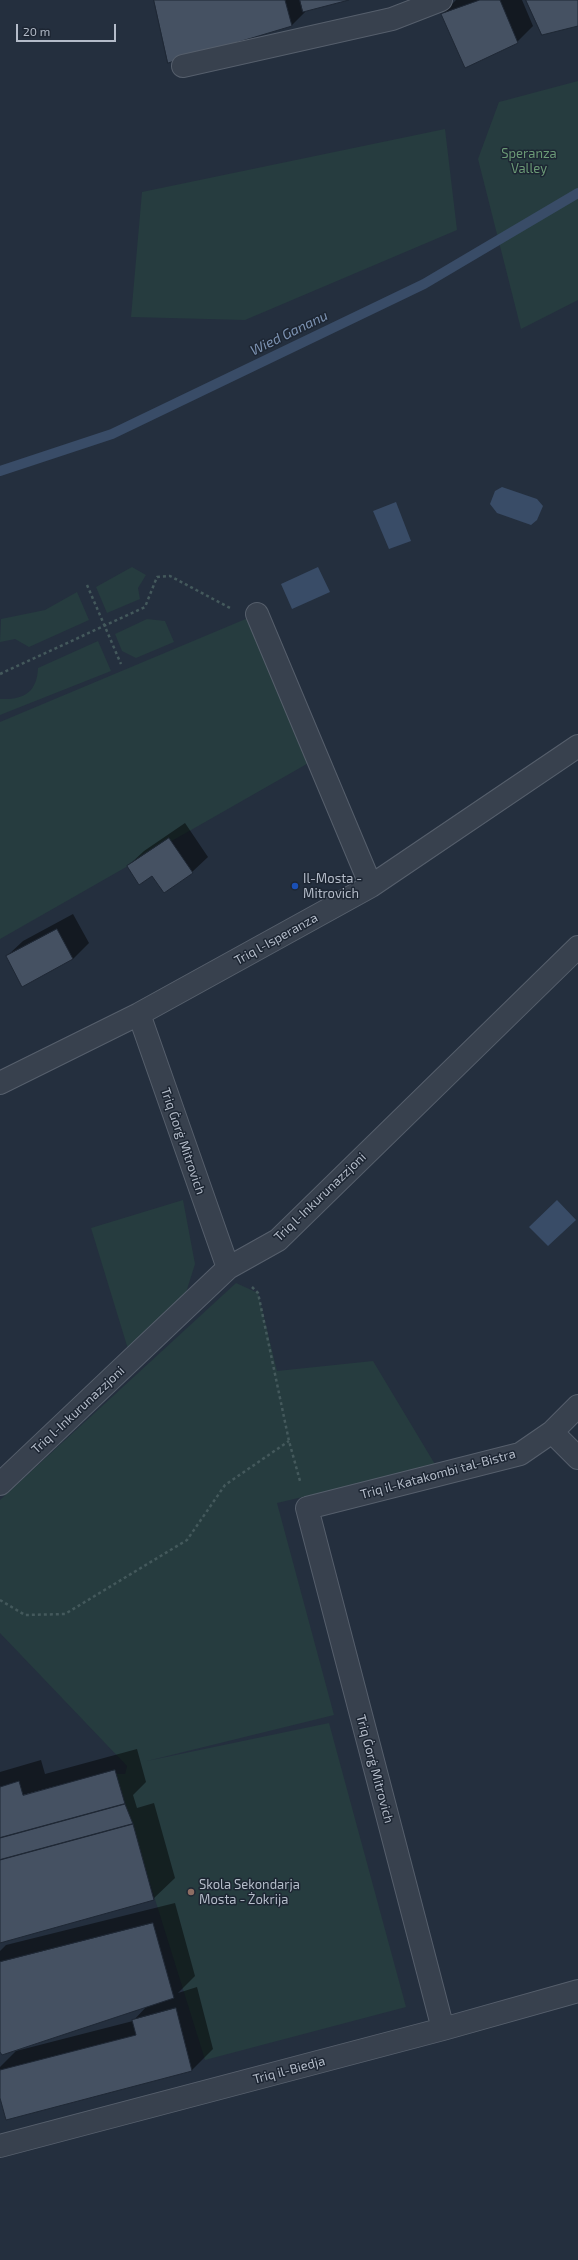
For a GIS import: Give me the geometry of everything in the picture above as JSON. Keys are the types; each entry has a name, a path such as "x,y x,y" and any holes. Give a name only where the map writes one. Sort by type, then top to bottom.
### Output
{"street":[{"path":"183,66 392,18 441,0"},
{"path":"257,614 371,886"},
{"name":"Triq l-Isperanza","path":"0,1083 139,1014 371,886 578,746"},
{"name":"Triq l-Inkurunazzjoni","path":"0,1484 228,1268 278,1240 578,947"},
{"name":"Triq Ġorġ Mitrovich","path":"139,1014 228,1268"},
{"name":"Triq il-Katakombi tal-Bistra","path":"307,1508 520,1454 552,1432 578,1406"},
{"path":"552,1432 578,1458"},
{"name":"Triq Ġorġ Mitrovich","path":"307,1508 443,2030"},
{"name":"Triq il-Biedja","path":"0,2146 443,2030 578,1991"}],"path":[{"path":"0,674 145,607 157,577 170,576 230,609 253,602 257,614"},
{"path":"87,585 121,664"},
{"path":"228,1268 258,1293 289,1441 307,1508"},
{"path":"0,1600 24,1615 65,1614 187,1540 225,1485 289,1441"}],"green space":[{"name":"Speranza Valley","path":"578,81 578,300 521,329 478,159 499,102"},
{"path":"445,129 457,230 245,320 131,317 142,192"},
{"path":"132,567 146,575 138,588 140,599 107,613 96,587"},
{"path":"77,592 89,620 29,647 15,639 0,642 1,619 45,610"},
{"path":"248,618 312,761 0,939 0,722"},
{"path":"147,619 165,621 174,642 136,658 122,651 115,634"},
{"path":"98,641 111,671 0,715 0,699 16,698 32,689 37,677 38,668"},
{"path":"183,1200 195,1264 184,1299 128,1349 91,1228"},
{"path":"236,1283 258,1293 277,1371 373,1361 436,1466 277,1503 334,1715 147,1761 329,1723 406,2007 205,2060 116,1774 125,1774 127,1766 0,1633 0,1500"}],"water":[{"path":"502,487 537,499 543,506 537,520 531,525 497,513 490,504 495,491"},
{"path":"396,502 411,541 389,549 373,511"},
{"path":"318,567 330,592 292,609 281,584"},
{"path":"557,1200 576,1220 548,1246 529,1227"}],"building":[{"path":"154,0 285,0 292,26 168,63"},
{"path":"300,0 349,0 303,12"},
{"path":"480,0 500,0 518,43 465,68 441,14"},
{"path":"526,0 578,0 578,26 542,35"},
{"path":"169,838 193,873 164,893 152,876 139,885 127,866"},
{"path":"57,929 73,959 22,987 6,956"},
{"path":"115,1770 125,1804 0,1838 0,1787 19,1781 23,1795"},
{"path":"125,1804 133,1824 0,1860 0,1838"},
{"path":"133,1824 154,1900 0,1943 0,1860"},
{"path":"153,1923 174,1998 2,2055 0,2052 0,1962"},
{"path":"176,2008 192,2071 6,2120 0,2098 0,2070 136,2035 132,2020"}],"waterway":[{"name":"Wied Gananu","path":"0,471 112,434 424,284 578,193"}],"place":[{"name":"Il-Mosta - Mitrovich","path":"295,886"},
{"name":"Skola Sekondarja Mosta - Żokrija","path":"191,1892"}]}
